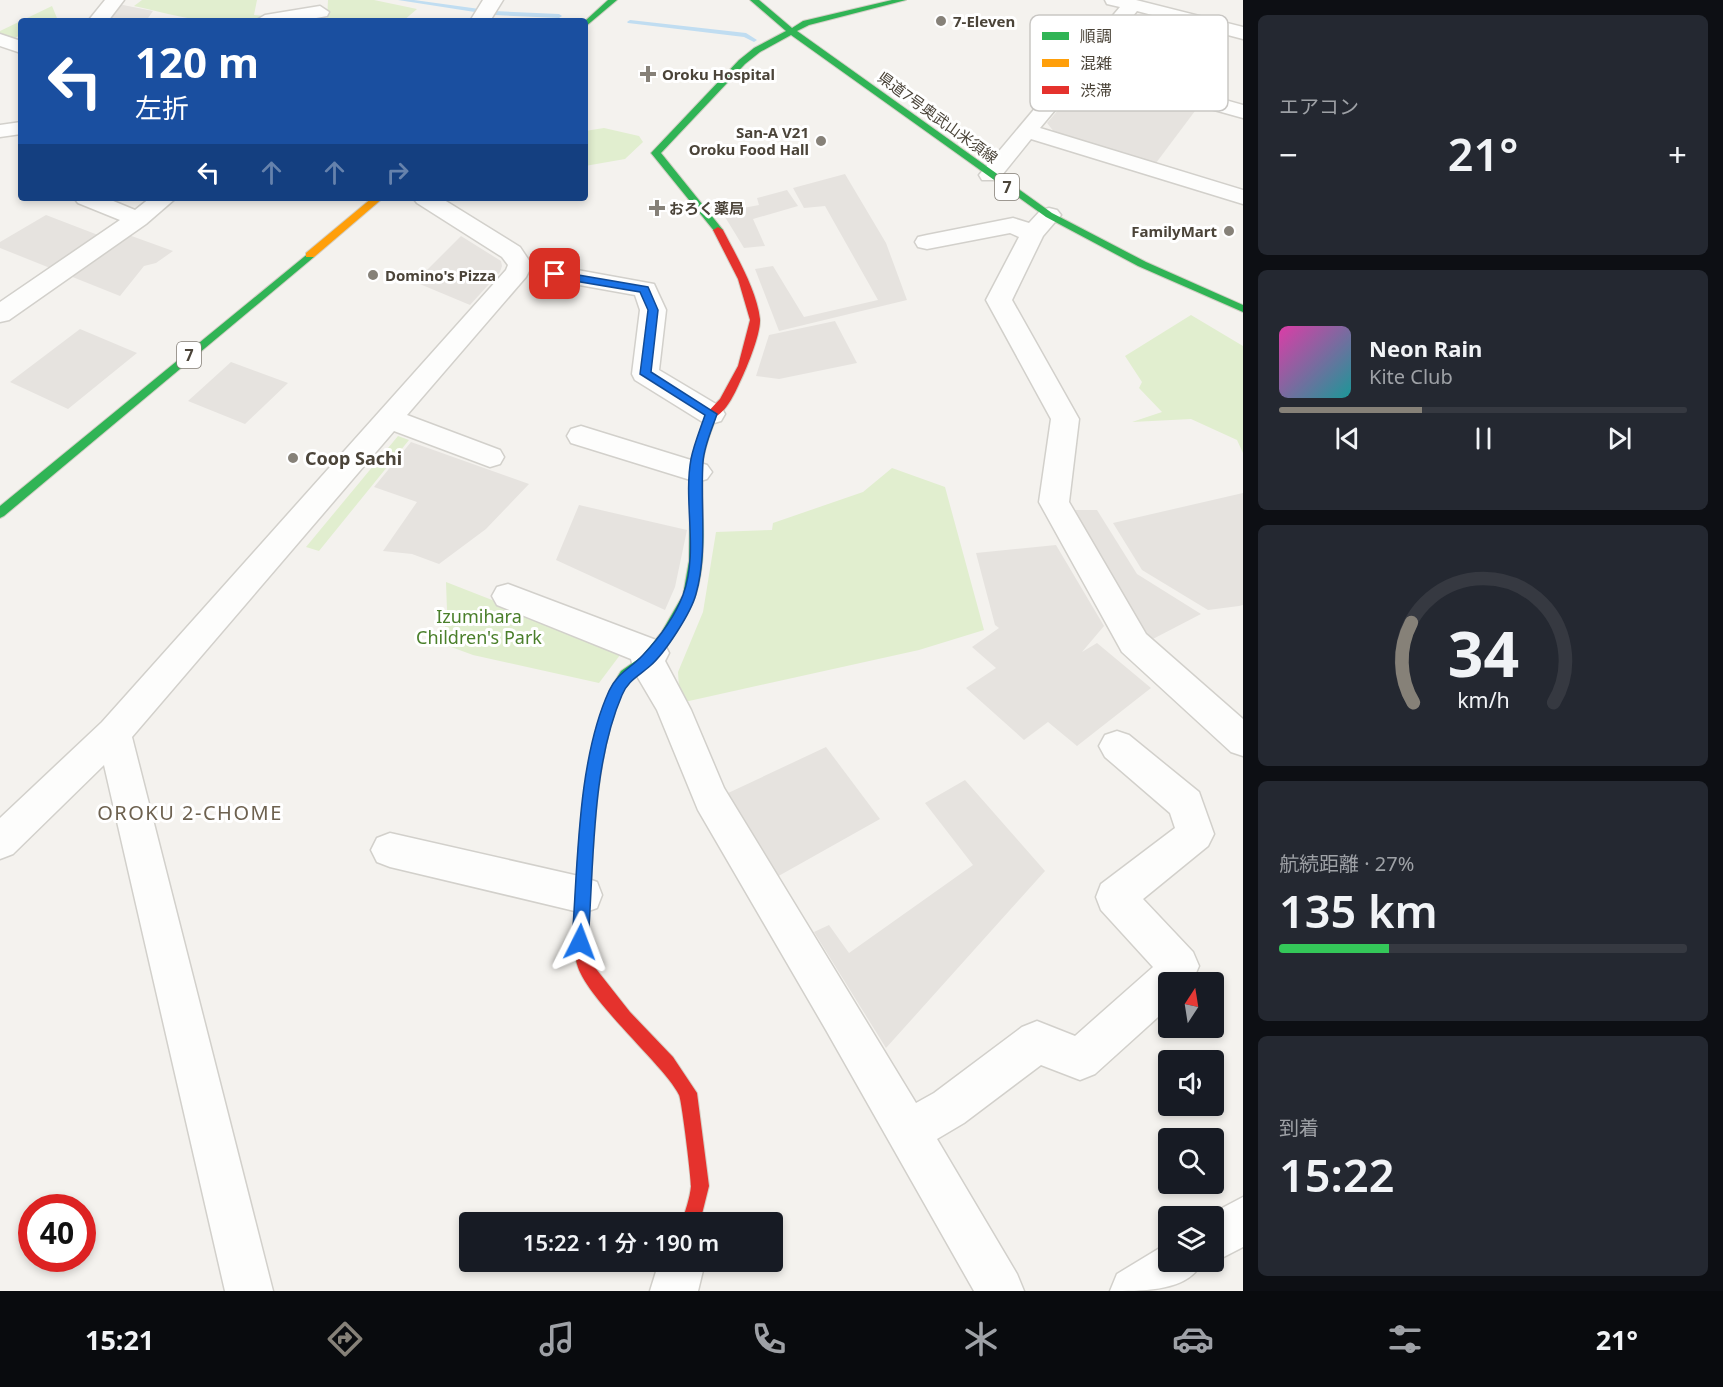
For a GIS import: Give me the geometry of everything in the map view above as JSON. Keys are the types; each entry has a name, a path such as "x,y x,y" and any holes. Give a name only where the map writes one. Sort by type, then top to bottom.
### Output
{"street":[{"path":"100,18 115,0"},
{"path":"588,22 613,0"},
{"name":"県道7号奥武山米須線","path":"754,0 791,31 990,175 1041,224 1142,264 1243,309"},
{"path":"761,0 773,15"},
{"path":"694,1212 700,1186 688,1093 667,1063 624,1018 585,969 580,942 591,793 601,740 615,693 626,675 650,657 666,637 689,595 695,561 697,460 711,414 724,401 743,366 755,320 743,279 721,234 656,153 742,62 791,31 806,24 902,0"},
{"path":"1114,15 1123,2 1173,15"},
{"path":"282,18 321,11"},
{"path":"1228,29 1243,33"},
{"path":"0,40 18,46"},
{"path":"1228,108 1243,112"},
{"path":"990,175 1043,111"},
{"path":"0,130 18,128"},
{"path":"1027,130 1243,197"},
{"path":"93,201 138,219"},
{"path":"0,314 138,219 160,201"},
{"name":"7","path":"0,513 374,201"},
{"path":"0,842 114,733 517,272 520,265 511,252 429,201"},
{"path":"927,242 1013,225 1041,224"},
{"path":"1041,224 999,300 1065,419 1054,502 1134,643 1243,741"},
{"path":"555,274 645,289 653,310 645,374 711,414"},
{"path":"389,419 490,457"},
{"path":"581,436 697,472"},
{"path":"508,596 650,657 694,766 711,799 1000,1291"},
{"path":"114,733 249,1291"},
{"path":"908,1131 949,1108 1037,1042 1080,1059 1175,975 1179,966 1114,897 1195,834 1186,804 1117,746"},
{"path":"390,850 583,895"},
{"path":"1224,1232 1243,1220"},
{"path":"674,1291 679,1272"},
{"path":"1134,1291 1163,1272"}],"green space":[{"path":"142,0 257,0 254,15 265,16 189,18 134,6"},
{"path":"328,0 374,0 417,9 406,18 327,18"},
{"path":"52,6 57,18 27,18"},
{"path":"18,22 18,36 10,40 0,36 0,31"},
{"path":"604,128 639,136 643,142 625,159 588,165 588,131"},
{"path":"1191,315 1243,346 1243,453 1237,440 1191,419 1132,422 1162,412 1139,388 1142,382 1125,356"},
{"path":"398,436 409,440 319,551 306,547"},
{"path":"892,468 945,487 984,630 919,650 680,703 678,672 703,612 716,532 772,530 773,523 863,492"},
{"name":"Izumihara Children's Park","path":"446,582 623,651 599,683 473,655 443,644 447,611"}],"shaded area":[{"path":"118,4 153,11 148,18 106,18"},
{"path":"1057,111 1195,111 1156,163 1055,133 1047,123"},
{"path":"845,174 886,243 907,300 779,331 755,269 773,266 804,317 878,300 825,206 804,208 793,188"},
{"path":"787,190 798,206 753,219 765,246 744,248 722,212 759,205 757,198"},
{"path":"46,215 98,235 50,268 0,248 0,242"},
{"path":"126,234 173,251 156,263 144,266 120,296 70,276"},
{"path":"461,236 501,261 502,266 500,272 470,305 415,282"},
{"path":"835,321 857,363 779,379 756,376 769,335"},
{"path":"80,329 137,353 68,409 10,382"},
{"path":"231,362 288,383 245,424 188,401"},
{"path":"411,442 529,484 486,529 439,564 412,554 383,551 417,502 374,487"},
{"path":"1243,493 1243,605 1239,606 1208,610 1142,570 1113,523"},
{"path":"579,505 687,530 675,587 665,610 556,560"},
{"path":"1070,510 1097,510 1137,574 1201,614 1149,641"},
{"path":"1056,545 1104,626 1082,652 1097,643 1151,688 1077,746 1048,722 1024,740 966,688 996,668 972,647 999,628 995,625 976,553"},
{"path":"826,747 880,819 775,878 726,794"},
{"path":"965,780 1045,871 886,1048 814,932 829,925 849,953 973,865 925,803"}],"waterway":[{"path":"401,0 494,13 559,16"},
{"path":"630,22 746,35 754,40"}],"traffic: fast":[{"path":"588,22 613,0"},
{"path":"754,0 791,31 1049,215 1142,264 1243,309"},
{"path":"718,230 656,153 742,62 757,50 806,23 902,0"},
{"path":"0,513 310,255"},
{"path":"583,958 580,942 591,793 601,740 615,693 626,675 646,661 666,637 689,595 695,561 697,460 711,415"}],"traffic: slow":[{"path":"310,255 374,201"}],"traffic: jam":[{"path":"711,415 725,401 743,366 755,320 743,279 718,230"},
{"path":"583,958 585,969 624,1018 667,1063 688,1093 700,1186 694,1212"}],"place":[{"name":"7-Eleven","path":"941,21"},
{"name":"Oroku Hospital","path":"648,74"},
{"name":"San-A V21 Oroku Food Hall","path":"821,141"},
{"name":"おろく薬局","path":"657,208"},
{"name":"FamilyMart","path":"1229,231"},
{"name":"Domino's Pizza","path":"373,275"},
{"name":"Coop Sachi","path":"293,458"}],"district":[{"name":"OROKU 2-CHOME","path":"190,812"}],"route":[{"path":"555,274 571,279 638,286 645,289 653,310 645,374 711,414 697,460 695,561 689,595 666,637 646,661 626,675 615,693 601,740 591,793 580,942"}]}
